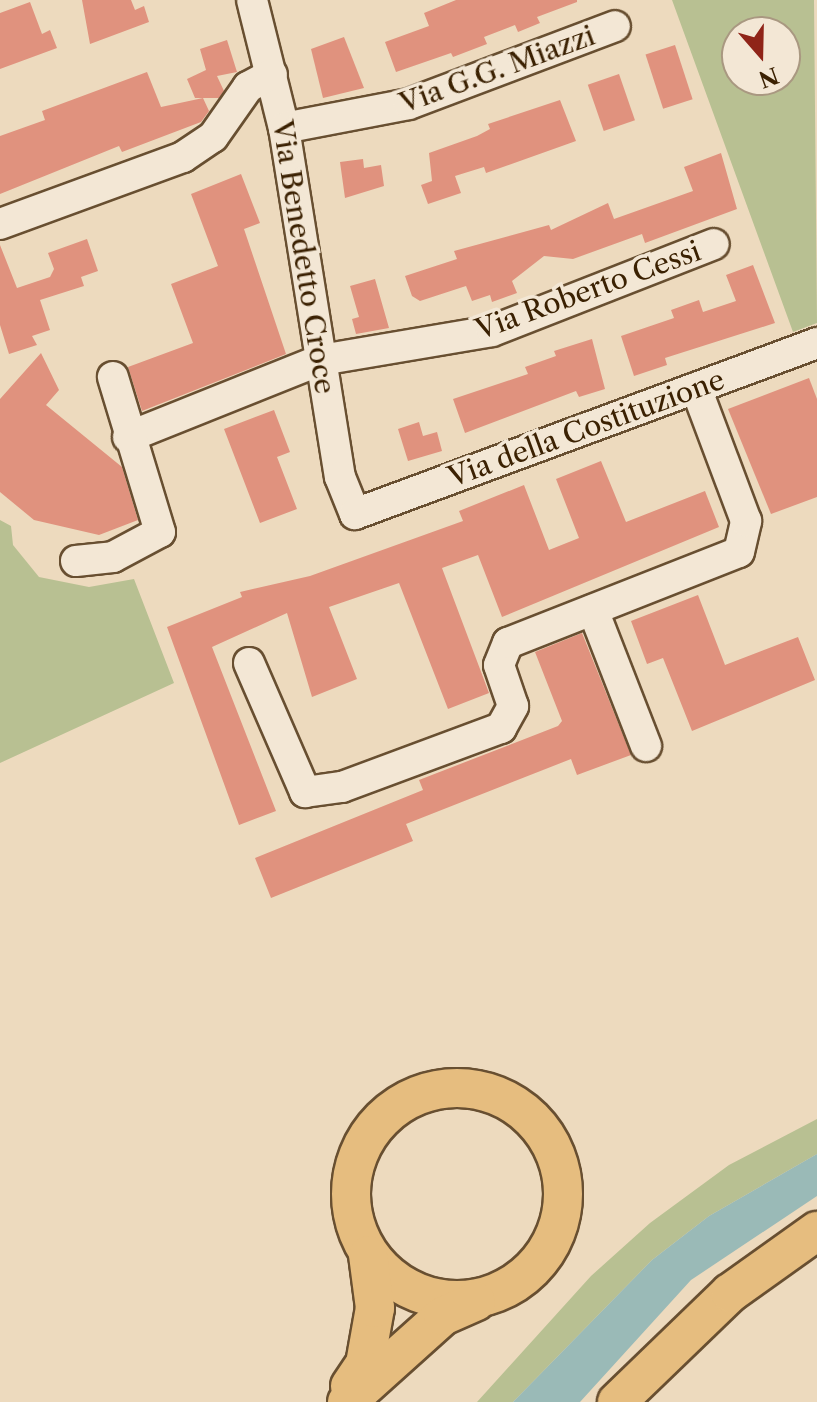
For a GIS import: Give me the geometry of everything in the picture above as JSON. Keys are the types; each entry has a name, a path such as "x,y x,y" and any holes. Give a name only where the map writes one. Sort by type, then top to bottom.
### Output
{"main road":[{"path":"340,1402 365,1364 375,1308 368,1255 353,1222 350,1186 359,1151 379,1121 408,1099 443,1088 490,1094 513,1102 540,1126 558,1157 565,1193 559,1229 542,1261 515,1285 443,1316 347,1402"},
{"path":"617,1402 730,1293 817,1231"},
{"path":"368,1255 418,1294 481,1299"}],"street":[{"name":"Via Benedetto Croce","path":"252,0 284,128 340,477 355,514"},
{"name":"Via G.G. Miazzi","path":"284,128 409,104 615,26"},
{"path":"0,224 183,157 213,137 248,87 272,74"},
{"name":"Via Roberto Cessi","path":"128,437 321,360 492,331 714,244"},
{"name":"Via della Costituzione","path":"355,514 817,343"},
{"path":"76,561 113,557 160,532 128,437 113,377"},
{"path":"249,663 296,780 305,792 317,792 501,728 513,706 499,665 508,643 724,563 746,540 746,521 696,388"},
{"path":"593,610 646,746"}],"green space":[{"path":"672,0 814,0 817,323 793,332"},
{"path":"0,520 11,526 13,545 39,577 89,587 134,579 174,683 0,763"},
{"path":"817,1119 817,1154 709,1216 652,1260 513,1402 477,1402 591,1276 650,1223 729,1165"}],"water":[{"path":"817,1154 817,1196 691,1280 580,1402 513,1402 652,1260 709,1216"}],"building":[{"path":"82,0 131,0 135,10 144,6 149,22 90,44"},
{"path":"456,0 577,2 537,17 540,23 518,32 515,25 484,37 487,44 453,57 451,53 396,72 385,42 429,26 424,13"},
{"path":"30,2 42,34 50,30 57,48 0,69 0,13"},
{"path":"344,37 364,88 323,98 311,49"},
{"path":"227,40 237,72 217,76 224,91 219,98 195,98 187,79 206,70 200,49"},
{"path":"675,45 693,99 663,109 646,55"},
{"path":"147,72 161,107 203,98 209,111 201,122 122,152 119,146 0,194 0,136 45,120 42,111"},
{"path":"619,74 635,120 604,131 588,85"},
{"path":"560,100 576,141 486,173 484,167 455,176 461,193 428,204 421,185 432,181 429,153 477,136 490,129 488,124"},
{"path":"721,153 737,209 645,243 642,234 573,259 544,256 512,281 517,293 492,302 490,295 472,301 466,286 420,301 412,296 405,276 457,259 454,251 549,225 551,230 608,203 614,219 693,191 684,167"},
{"path":"363,159 364,168 381,165 384,186 345,198 340,162"},
{"path":"241,174 260,223 244,229 286,354 142,411 128,367 193,343 171,284 218,266 191,194"},
{"path":"87,239 98,271 81,277 84,286 40,300 50,330 32,336 37,345 9,354 0,325 0,245 17,288 50,277 54,269 48,253"},
{"path":"753,265 775,323 665,358 667,365 634,376 621,336 674,318 671,310 699,300 703,312 736,301 726,275"},
{"path":"375,279 389,328 356,334 352,319 359,317 350,286"},
{"path":"592,339 605,389 579,397 576,391 465,433 453,399 528,374 525,367 556,356 554,351"},
{"path":"41,353 59,390 46,405 122,467 138,520 99,535 34,520 0,492 0,399"},
{"path":"809,378 817,399 817,497 771,514 728,409"},
{"path":"274,410 290,452 277,457 297,509 260,523 224,429"},
{"path":"419,422 423,436 437,432 442,451 408,461 398,429"},
{"path":"601,461 626,522 705,491 719,527 502,617 478,555 442,568 489,693 448,709 399,583 329,607 357,679 312,697 287,613 212,647 276,811 239,825 167,627 242,597 240,592 310,576 463,521 459,511 524,485 549,550 579,538 556,479"},
{"path":"698,595 725,665 798,637 815,680 692,731 663,658 647,664 631,621"},
{"path":"582,633 631,755 577,775 571,759 406,824 413,841 271,898 255,858 423,790 419,780 558,726 562,721 535,652"}]}
